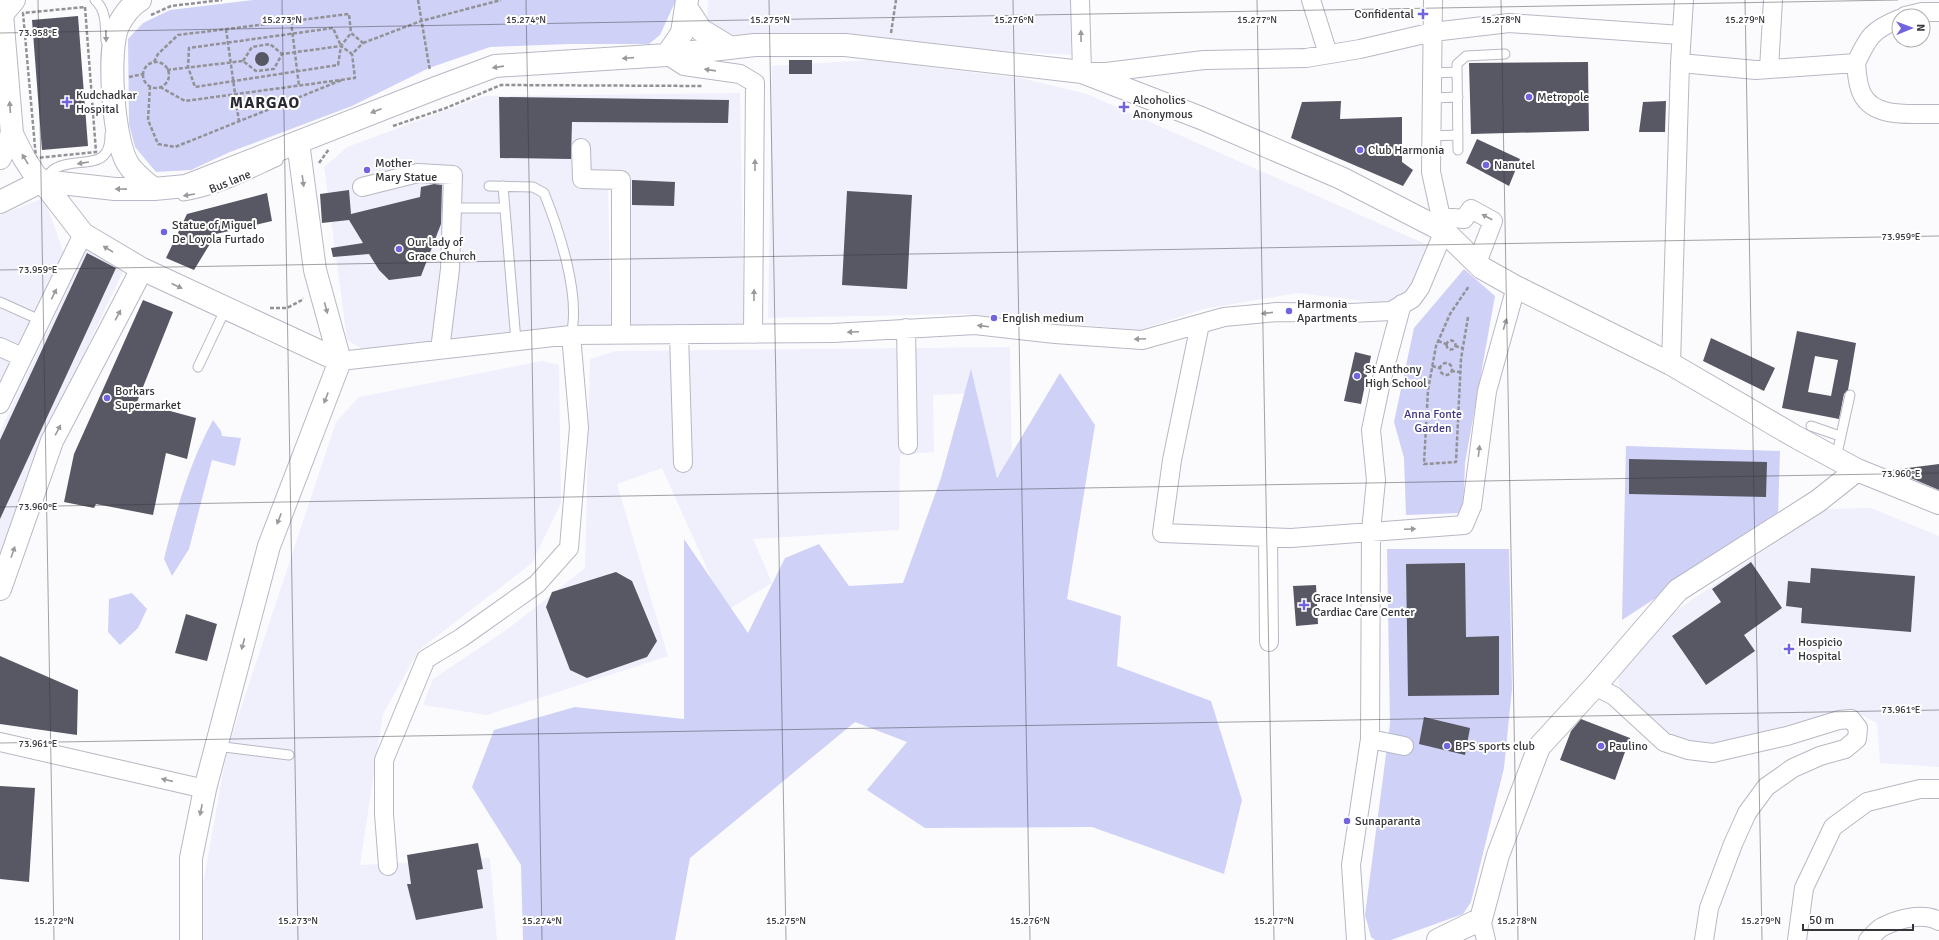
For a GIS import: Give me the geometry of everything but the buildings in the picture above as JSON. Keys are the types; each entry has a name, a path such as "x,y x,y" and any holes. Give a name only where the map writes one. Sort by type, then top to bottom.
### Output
{"main road":[{"path":"687,4 701,30 729,47"},
{"path":"667,55 682,33 687,4"},
{"path":"10,7 4,83 12,134 35,175 42,181 83,234 142,269 340,361"},
{"path":"145,8 126,12 118,27 113,49 117,133 121,149 128,165 142,180 154,189"},
{"path":"0,202 42,181 115,189 154,189 186,186 299,150 436,88 495,66 667,55 729,47 845,45 1082,72 1201,118 1443,224 1476,263 1516,288 1671,364 1858,470 1939,503"},
{"path":"0,158 12,134"},
{"path":"191,940 192,858 205,789 216,746 269,546 340,361 315,270 299,150"},
{"path":"0,589 52,441 142,269"},
{"path":"1438,940 1481,919 1498,855 1539,747 1595,686 1678,590 1818,501 1858,470"}],"street":[{"path":"1080,0 1082,72 1106,72 1204,60 1306,58 1360,49 1433,32 1509,23 1681,35"},
{"path":"1311,0 1328,54"},
{"path":"340,361 571,335 833,333 975,325 1055,334 1142,340 1224,317 1277,312 1350,313 1391,310 1412,299 1420,288 1443,224 1431,172 1433,0"},
{"path":"1671,364 1681,35 1684,0"},
{"path":"1769,69 1773,0"},
{"path":"1891,23 1876,31 1866,40 1856,63 1858,83 1862,95 1870,105 1878,110 1887,112 1939,114"},
{"path":"667,55 684,66 740,74 755,83 753,334"},
{"path":"1680,64 1756,70 1856,63"},
{"path":"581,148 582,180 621,180 621,335"},
{"path":"362,187 418,173 452,175 450,269 440,350"},
{"path":"1443,224 1464,219 1471,209 1493,221 1476,263"},
{"path":"0,404 83,234"},
{"path":"1200,324 1172,460 1162,533 1291,538 1464,525 1472,506 1487,391 1516,288"},
{"path":"1356,940 1351,864 1370,739 1371,531 1376,480 1371,430 1381,382 1402,304"},
{"path":"906,328 908,445"},
{"path":"679,334 683,463"},
{"path":"388,866 384,814 384,760 426,659 461,638 537,584 568,548 579,427 571,335"},
{"path":"0,347 22,357"},
{"path":"1268,537 1270,642"},
{"path":"1595,686 1614,696 1664,742 1688,750 1713,753 1787,736 1839,720 1851,719 1858,728 1857,738 1845,749 1820,756 1793,768 1766,787 1747,813 1733,844 1709,908 1704,940"},
{"path":"1370,739 1404,746"},
{"path":"0,742 205,789"},
{"path":"1797,940 1804,888 1833,827 1867,802 1920,789 1939,789"},
{"path":"1868,940 1880,928 1906,918 1933,918 1939,921"},
{"path":"1477,940 1481,919"},
{"path":"1481,919 1486,940"}],"lane":[{"path":"42,181 56,168 96,161 103,157 110,143 105,16 102,8 95,0"},
{"path":"1458,150 1458,64 1466,56 1505,54"},
{"path":"1433,72 1457,72"},
{"path":"1433,98 1458,97"},
{"path":"1432,136 1458,135"},
{"path":"489,186 534,187 544,193 558,233 573,298 574,324 571,335"},
{"path":"503,186 516,341"},
{"path":"462,208 505,208"},
{"path":"0,302 40,320"},
{"path":"198,367 226,308"},
{"path":"1836,458 1850,395"},
{"path":"1811,426 1840,436"},
{"path":"216,746 289,755"}],"path":[{"path":"145,8 222,0"},
{"path":"418,0 429,68 436,88 446,108"},
{"path":"352,54 363,43 421,21 501,0"},
{"path":"889,49 896,0"},
{"path":"10,7 85,8 96,152 36,158 10,7"},
{"path":"352,33 341,46 338,65 195,87 188,67 189,48 333,28 341,46 352,54 355,78 185,101 160,87 150,86 145,81 143,74 147,66 154,62 158,54 178,35 349,14 352,33 363,43"},
{"path":"291,21 300,86"},
{"path":"226,29 239,122"},
{"path":"243,61 252,47 270,44 282,54 341,46"},
{"path":"168,70 243,61 256,71 274,69 282,54"},
{"path":"154,62 162,64 168,70 168,78 160,87"},
{"path":"128,78 143,74"},
{"path":"150,86 148,120 158,144 175,147 342,80"},
{"path":"388,128 446,108 501,85 709,86"},
{"path":"299,150 331,147"},
{"path":"1468,317 1460,372 1456,462 1424,464 1428,390 1438,341 1450,314 1469,286"},
{"path":"266,307 287,308 302,300 305,293"},
{"path":"1446,344 1451,340 1454,341 1455,346"},
{"path":"1438,341 1446,344 1447,348 1450,350 1454,349 1455,346"},
{"path":"1455,346 1463,348"},
{"path":"1440,368 1442,364 1447,364 1450,366 1451,371"},
{"path":"1432,366 1440,368"},
{"path":"1440,368 1441,374 1445,375 1449,374 1451,371 1460,372"},
{"path":"1427,413 1458,414"}],"shaded area":[{"path":"708,0 1070,0 1071,55 723,34 707,20"},
{"path":"870,60 1021,78 1087,94 1430,246 1408,295 1389,304 1297,293 1204,309 1139,330 964,314 768,318 772,66"},
{"path":"740,93 744,327 629,325 628,187 608,187 611,330 363,350 347,340 324,167 347,147 484,96"},
{"path":"44,198 65,256 0,392 0,215"},
{"path":"86,250 124,269 36,456 0,558 0,432"},
{"path":"1010,347 1012,475 975,475 972,393 933,395 934,452 900,455 899,530 753,539 772,583 726,611 662,468 617,484 668,656 487,715 423,705 433,679 509,628 585,568 590,359 615,351"},
{"path":"542,361 559,365 561,503 532,563 419,650 383,714 360,865 490,858 497,940 201,940 201,895 227,750 336,422 359,397"},
{"name":"Hospicio Hospital","path":"1871,508 1939,536 1939,767 1880,763 1877,723 1859,714 1719,752 1667,741 1621,702 1618,678 1661,621 1824,509"}],"green space":[{"path":"253,0 676,0 660,35 649,44 570,44 490,47 429,68 352,106 230,152 191,170 156,172 135,147 129,124 128,39 143,23 170,10"},
{"name":"Anna Fonte Garden","path":"1464,269 1495,296 1465,463 1463,513 1406,515 1404,458 1394,422 1414,328"},
{"path":"971,369 997,478 1060,373 1095,425 1067,599 1121,616 1117,666 1211,701 1242,800 1224,874 1092,827 925,828 867,790 907,742 855,722 690,858 675,940 523,940 521,865 472,787 494,730 575,707 684,719 684,539 748,633 785,558 819,544 849,586 903,583 941,478"},
{"path":"213,420 221,431 222,436 241,438 235,466 212,460 189,549 172,576 164,559 178,506 190,471 204,437"},
{"path":"1626,446 1780,451 1778,518 1622,620"},
{"name":"BPS sports club","path":"1387,549 1509,549 1512,689 1504,768 1471,902 1463,914 1391,940 1375,940 1371,937 1365,915 1390,724"},
{"path":"132,593 147,609 138,628 120,645 108,632 109,599"}],"place":[{"name":"Confidental","path":"1423,14"},
{"name":"Metropole","path":"1529,97"},
{"name":"Kudchadkar Hospital","path":"67,102"},
{"name":"Alcoholics Anonymous","path":"1124,107"},
{"name":"Club Harmonia","path":"1360,150"},
{"name":"Nanutel","path":"1486,165"},
{"name":"Mother Mary Statue","path":"367,170"},
{"name":"Statue of Miguel De Loyola Furtado","path":"164,232"},
{"name":"Our lady of Grace Church","path":"399,249"},
{"name":"Harmonia Apartments","path":"1289,311"},
{"name":"English medium","path":"994,318"},
{"name":"St Anthony High School","path":"1357,376"},
{"name":"Borkars Supermarket","path":"107,398"},
{"name":"Grace Intensive Cardiac Care Center","path":"1304,605"},
{"name":"Hospicio Hospital","path":"1789,649"},
{"name":"BPS sports club","path":"1447,746"},
{"name":"Paulino","path":"1601,746"},
{"name":"Sunaparanta","path":"1347,821"}],"district":[{"name":"MARGAO","path":"265,103"}]}
